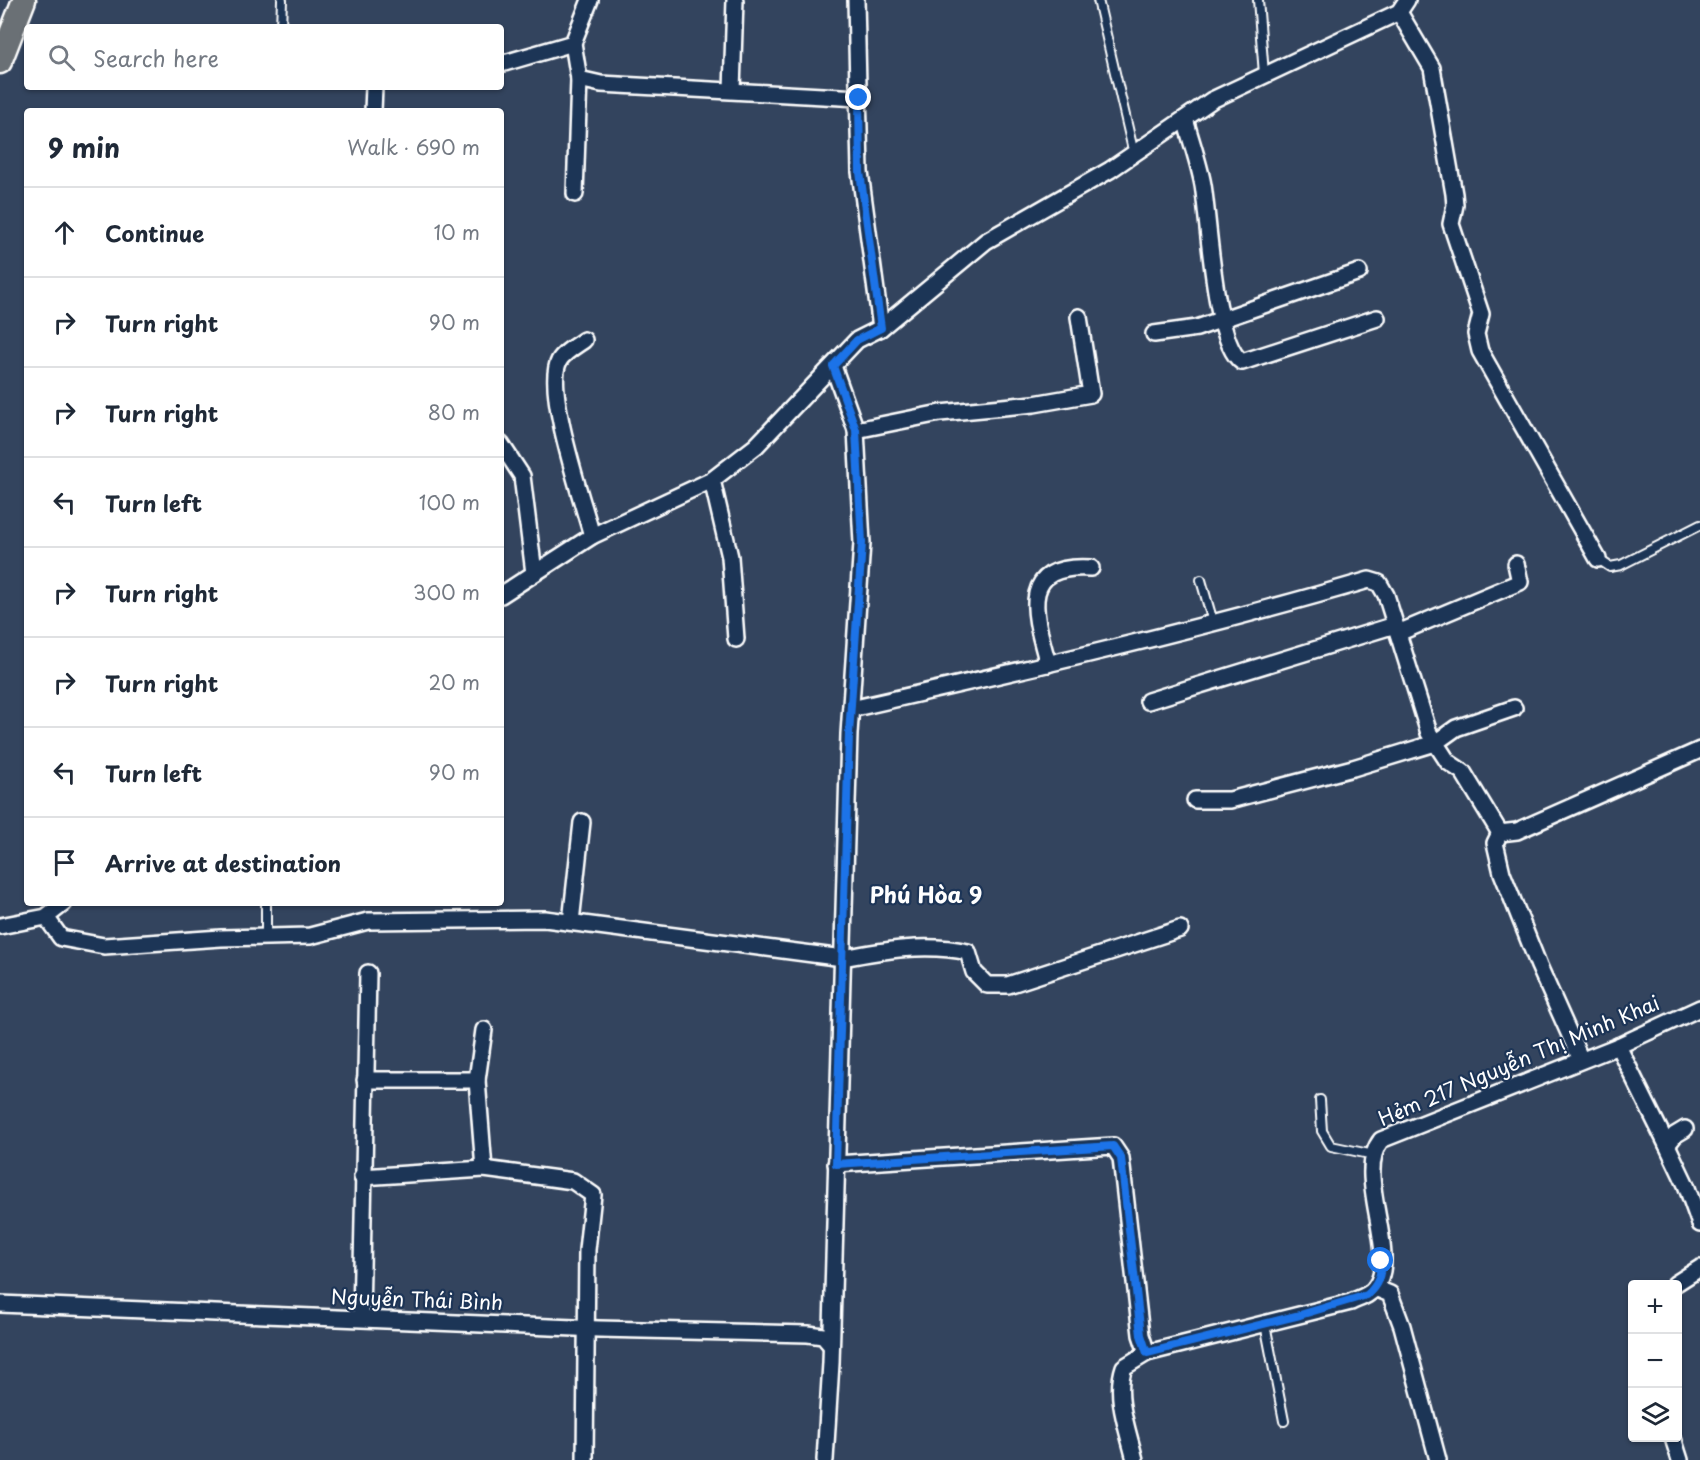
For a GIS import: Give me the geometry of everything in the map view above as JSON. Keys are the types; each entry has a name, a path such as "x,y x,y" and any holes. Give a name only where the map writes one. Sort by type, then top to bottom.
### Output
{"main road":[{"path":"0,62 24,0"}],"street":[{"path":"575,194 579,79 573,43 590,0"},
{"path":"732,90 735,0"},
{"path":"856,0 860,172 881,328"},
{"path":"504,593 592,536 712,480 756,446 857,340 881,328 986,241 1134,154 1212,100 1403,6 1432,68 1454,194 1455,206 1451,224 1481,314 1476,334 1480,351 1598,559"},
{"path":"504,63 573,43"},
{"path":"579,79 601,84 859,98"},
{"path":"373,108 374,90"},
{"path":"1185,119 1203,183 1222,320 1233,357 1242,362 1377,318"},
{"path":"1154,334 1197,328 1359,272"},
{"path":"856,430 940,413 1034,404 1091,394 1078,317"},
{"path":"584,340 560,360 555,385 562,425 592,536"},
{"path":"825,1460 831,1363 851,709 862,543 856,430 833,366"},
{"path":"504,449 522,476 534,573"},
{"path":"712,480 730,557 736,639"},
{"path":"1148,701 1396,629 1499,593 1520,582 1516,564"},
{"path":"1048,664 1036,620 1035,592 1046,577 1071,567 1091,568"},
{"path":"851,709 1048,664 1369,580 1379,583 1430,734 1448,762 1463,772 1500,833"},
{"path":"1195,800 1230,800 1435,743 1456,728 1514,708"},
{"path":"1500,833 1517,831 1700,750"},
{"path":"571,922 582,822"},
{"path":"1500,833 1495,843 1502,873 1539,966 1581,1060"},
{"path":"0,926 46,917 60,906"},
{"path":"46,917 61,938 104,946 310,936 368,921 545,919 843,958 891,948 949,948 968,952 974,972 987,985 1008,985 1180,929"},
{"path":"361,1318 362,1177 368,973"},
{"name":"Hẻm 217 Nguyễn Thị Minh Khai","path":"1375,1288 1381,1275 1381,1247 1373,1175 1374,1155 1381,1140 1618,1046 1700,1008"},
{"path":"484,1030 477,1080 484,1169"},
{"path":"1618,1046 1686,1185 1700,1224"},
{"path":"365,1080 477,1080"},
{"path":"1667,1145 1675,1135 1685,1129"},
{"path":"836,1164 1113,1146 1121,1158 1141,1335 1147,1353"},
{"path":"362,1177 484,1169 573,1182 593,1195 587,1250 585,1460"},
{"path":"1681,1280 1700,1268"},
{"path":"1135,1460 1122,1410 1119,1380 1124,1367 1147,1353 1351,1302 1367,1295 1375,1288 1390,1294 1398,1315 1438,1460"},
{"name":"Nguyễn Thái Bình","path":"0,1304 587,1328 808,1334 823,1336 830,1344"},
{"path":"1675,1442 1680,1460"}],"lane":[{"path":"281,24 282,0"},
{"path":"1098,0 1134,154"},
{"path":"1258,0 1264,74"},
{"path":"1598,559 1610,567 1621,565 1700,525"},
{"path":"1201,580 1213,622"},
{"path":"266,906 266,937"},
{"path":"1320,1100 1322,1131 1331,1146 1374,1155"},
{"path":"1265,1324 1284,1420"}],"district":[{"name":"Phú Hòa 9","path":"926,895"}],"route":[{"path":"859,98 860,172 881,328 857,340 833,366 856,430 862,543 849,734 836,1164 1113,1146 1121,1158 1141,1335 1147,1353 1351,1302 1367,1295 1375,1288 1381,1275 1381,1261"}]}
